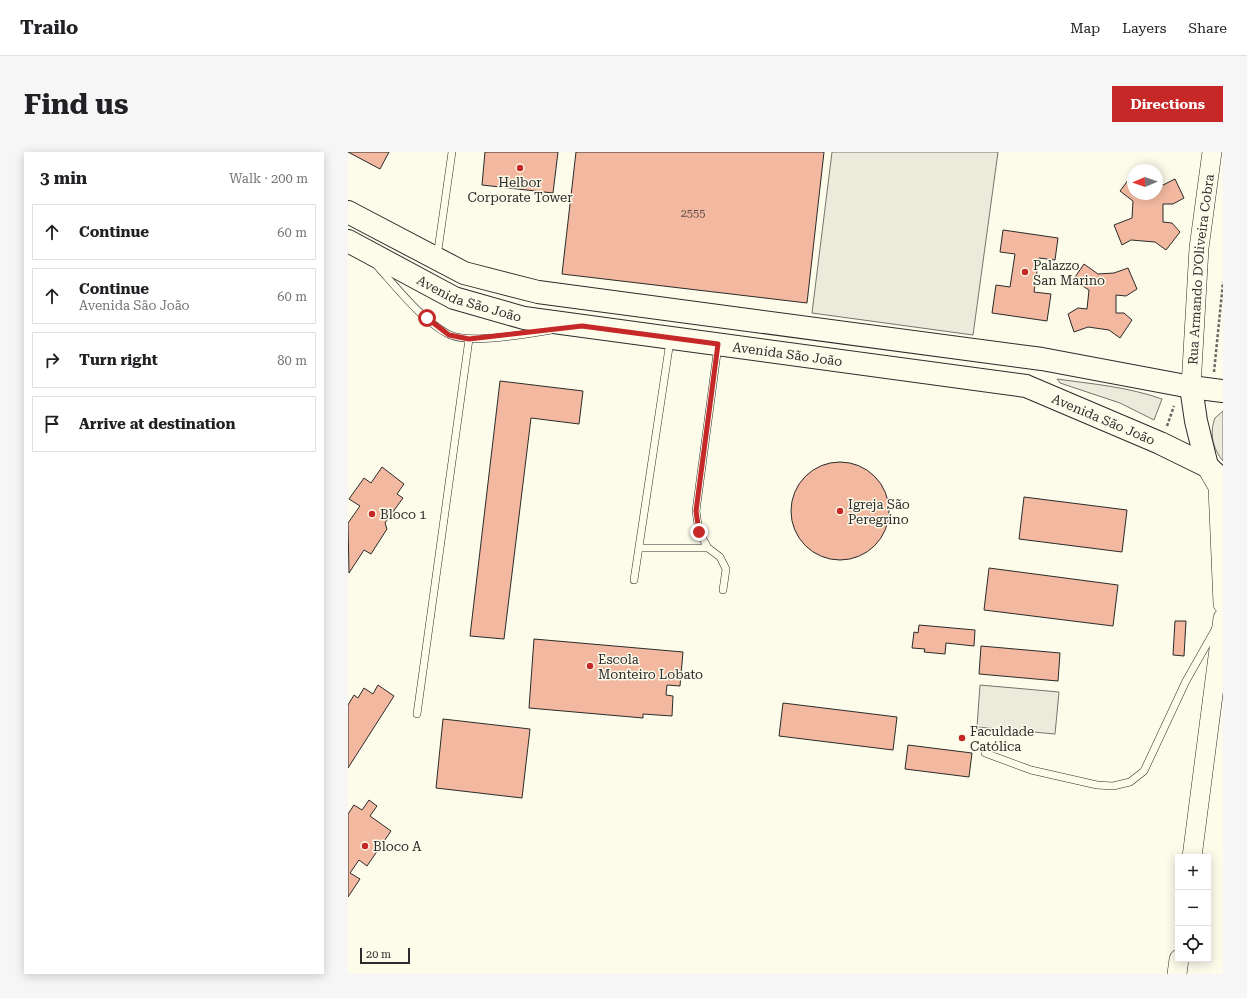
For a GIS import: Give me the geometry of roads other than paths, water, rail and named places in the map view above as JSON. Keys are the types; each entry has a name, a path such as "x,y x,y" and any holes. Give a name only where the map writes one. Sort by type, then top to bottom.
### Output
{"main road":[{"name":"Avenida São João","path":"348,212 464,273 538,292 1042,359 1209,389"},
{"name":"Avenida São João","path":"355,244 454,298 524,318 1026,386 1160,443 1207,466 1223,480"},
{"path":"1207,466 1196,421 1209,389"}],"street":[{"name":"Rua Armando D'Oliveira Cobra","path":"1209,389 1199,248 1212,152"},
{"path":"1207,466 1218,488 1223,604"},
{"path":"1192,854 1223,617"},
{"path":"1177,974 1179,962"}],"lane":[{"path":"437,259 452,152"},
{"path":"355,244 427,318 449,335 469,339 582,326"},
{"path":"634,580 671,338"},
{"path":"417,714 469,339"},
{"path":"718,344 696,511 699,532 708,548 720,556 726,568 724,590"},
{"path":"639,548 708,548"},
{"path":"985,753 1031,770 1097,785 1113,786 1130,782 1144,771 1186,682 1223,617"}],"place":[{"name":"Helbor Corporate Tower","path":"520,168"},
{"name":"Palazzo San Marino","path":"1025,272"},
{"name":"Igreja São Peregrino","path":"840,511"},
{"name":"Bloco 1","path":"372,514"},
{"name":"Escola Monteiro Lobato","path":"590,666"},
{"name":"Faculdade Católica","path":"962,738"},
{"name":"Bloco A","path":"365,846"}]}
